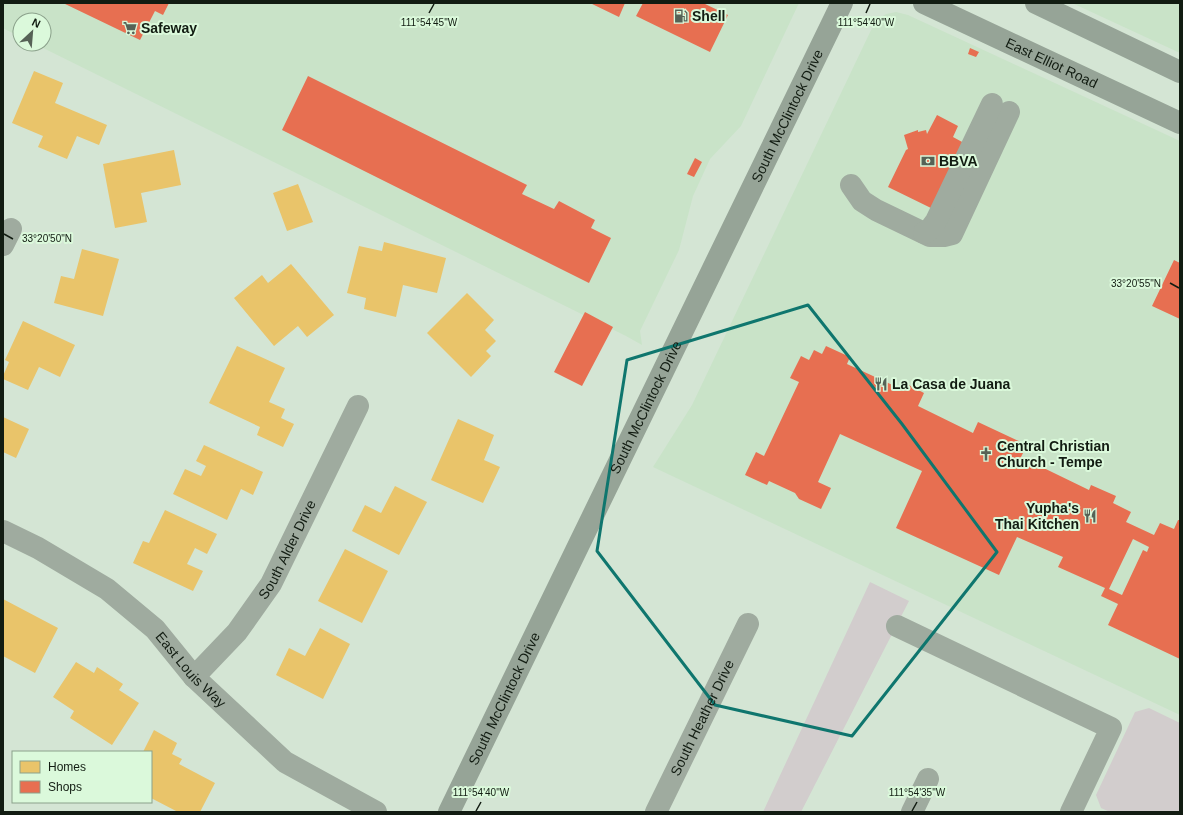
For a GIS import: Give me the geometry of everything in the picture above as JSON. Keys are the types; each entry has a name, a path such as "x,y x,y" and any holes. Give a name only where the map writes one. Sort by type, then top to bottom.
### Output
{"main road":[{"name":"South McClintock Drive","path":"450,812 842,3"},
{"name":"East Elliot Road","path":"924,3 1180,123"},
{"path":"1036,3 1180,72"}],"street":[{"path":"851,185 862,201 876,210 930,235 930,229 1000,108"},
{"name":"South Alder Drive","path":"194,677 238,632 272,584 358,406"},
{"name":"East Louis Way","path":"3,531 38,548 107,590 155,629 194,677 285,762 376,812"},
{"name":"South Heather Drive","path":"656,812 748,624"},
{"path":"897,626 1111,728 1071,812"},
{"path":"912,812 928,779"}],"highlighted area":[{"path":"808,305 902,424 997,552 852,736 715,705 597,551 627,360"}],"shaded area":[{"path":"3,3 799,3 741,126 710,159 693,196 679,250 640,331 642,345 51,52 52,12 12,12 12,33 3,28"},
{"path":"1072,3 1180,3 1180,53"},
{"path":"896,12 908,15 1180,141 1180,715 653,467 692,405 873,26 886,14"},
{"path":"870,582 909,601 801,812 763,812"},
{"path":"1149,708 1180,723 1180,812 1110,812 1101,808 1096,795 1135,712"}],"building: Homes":[{"path":"34,71 63,83 55,103 107,125 99,145 77,136 67,159 38,147 43,136 12,123"},
{"path":"174,150 181,185 141,193 147,222 115,228 103,164"},
{"path":"298,184 313,222 287,231 273,193"},
{"path":"384,242 446,258 437,293 403,285 396,317 364,309 366,298 347,293 359,246 382,251"},
{"path":"82,249 119,259 103,316 54,303 61,276 74,279"},
{"path":"291,264 334,315 307,337 298,326 274,346 234,298 262,275 268,283"},
{"path":"467,293 494,320 485,330 496,341 486,351 491,356 471,377 427,333"},
{"path":"23,321 75,345 60,377 39,367 28,390 3,379 9,362 5,360"},
{"path":"237,346 285,368 269,402 285,409 281,418 294,424 283,447 257,435 260,427 209,403"},
{"path":"3,417 29,429 16,458 3,452"},
{"path":"458,419 494,435 484,460 500,467 483,503 431,480"},
{"path":"204,445 263,472 253,495 241,489 227,520 173,494 185,469 201,476 206,466 196,461"},
{"path":"395,486 427,502 399,555 352,531 365,505 381,513"},
{"path":"165,510 217,534 207,554 195,548 187,564 203,571 193,591 133,563 143,541 149,543"},
{"path":"345,549 388,571 362,623 318,601"},
{"path":"3,599 58,628 35,673 3,656"},
{"path":"320,628 350,644 323,699 276,675 289,648 305,656"},
{"path":"76,662 94,673 97,667 123,684 119,690 139,703 112,745 70,718 74,711 53,697"},
{"path":"154,730 177,743 172,754 182,759 179,764 215,783 200,812 178,812 152,799 152,751 144,751"}],"building: Shops":[{"name":"Safeway","path":"63,3 169,3 163,15 155,11 140,40"},
{"path":"590,3 625,3 619,17"},
{"path":"643,3 703,3 728,15 710,52 636,16"},
{"path":"970,48 979,52 976,57 968,54"},
{"path":"308,76 527,185 522,194 554,209 559,201 595,220 591,228 611,238 589,283 282,130"},
{"name":"BBVA","path":"937,115 958,126 953,137 964,143 933,209 888,187 906,150 908,149 904,135 918,130 918,132 926,130 927,134"},
{"path":"695,158 702,162 694,177 687,174"},
{"path":"1174,260 1180,263 1180,319 1152,306"},
{"path":"585,312 613,327 582,386 554,372"},
{"path":"826,346 850,357 847,364 899,388 903,382 924,393 918,406 973,433 978,422 1027,445 1021,457 1089,490 1091,485 1116,496 1113,503 1131,512 1126,522 1154,535 1160,523 1174,529 1178,520 1180,520 1180,659 1108,625 1118,604 1101,596 1105,588 1058,567 1063,557 1017,537 999,575 896,528 922,471 840,434 818,482 831,488 821,509 799,499 795,493 769,481 767,485 745,475 756,452 764,456 799,382 790,378 801,356 809,360 814,350 822,354","holes":["1133,539 1149,547 1147,552 1143,550 1122,595 1109,589"]}],"place":[{"name":"Shell","path":"681,16"},
{"name":"Safeway","path":"130,28"},
{"name":"BBVA","path":"928,161"},
{"name":"La Casa de Juana","path":"881,384"},
{"name":"Central Christian Church - Tempe","path":"986,454"},
{"name":"Yupha's Thai Kitchen","path":"1090,516"}]}
